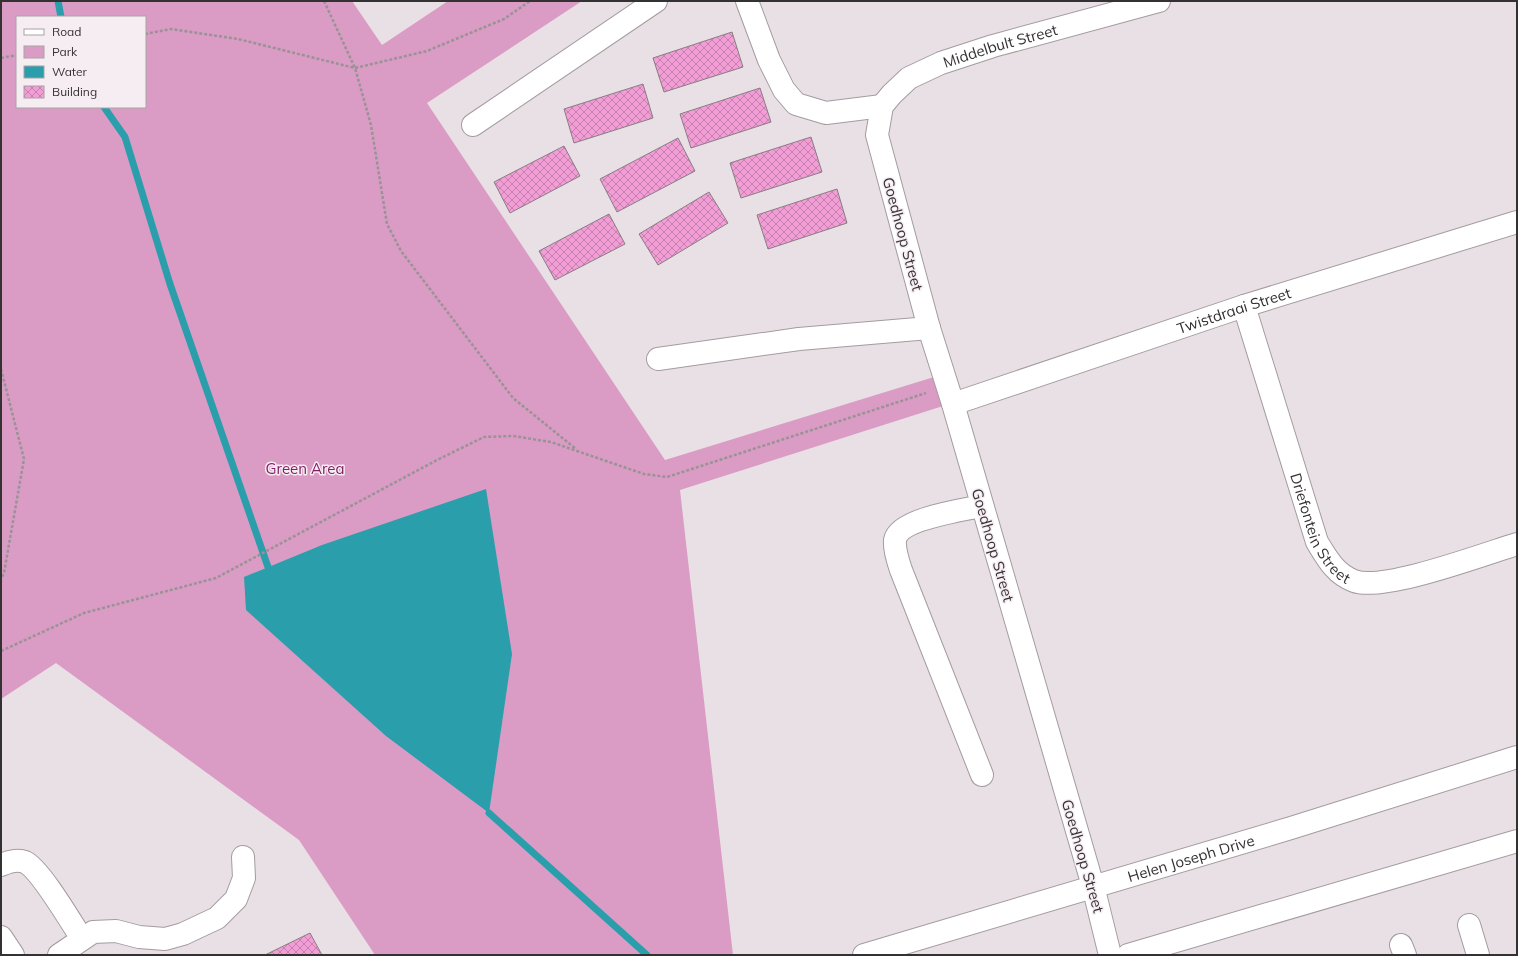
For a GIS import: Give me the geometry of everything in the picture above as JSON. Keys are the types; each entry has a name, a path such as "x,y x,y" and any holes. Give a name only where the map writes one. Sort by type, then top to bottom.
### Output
{"street":[{"path":"473,125 656,1"},
{"path":"747,1 775,72 784,90 796,104 826,113 882,106"},
{"name":"Middelbult Street","path":"876,135 882,106 892,94 910,78 941,63 1134,4 1159,1"},
{"name":"Goedhoop Street","path":"876,135 929,328 950,395 1093,886 1110,955"},
{"name":"Twistdraai Street","path":"950,395 1517,222"},
{"name":"Driefontein Street","path":"1244,306 1317,542 1335,570 1354,581 1369,584 1408,578 1517,544"},
{"path":"658,359 799,339 929,328"},
{"path":"982,506 913,523 902,530 896,539 895,551 901,570 982,775"},
{"name":"Helen Joseph Drive","path":"864,955 1298,826 1517,757"},
{"path":"1128,955 1517,841"},
{"path":"59,955 93,932 116,931 139,937 164,939 183,934 217,918 236,899 244,878 243,857"},
{"path":"1,865 12,860 25,862 37,872 82,939"},
{"path":"1469,925 1478,955"},
{"path":"1,937 13,955"}],"path":[{"path":"324,1 355,68 371,125 387,224 400,251 513,398 578,452"},
{"path":"146,34 171,29 238,39 355,68 427,51 504,19 530,1"},
{"path":"1,58 16,55"},
{"path":"1,370 24,459 4,574 1,579"},
{"path":"1,651 84,613 216,578 437,460 484,438 521,438 551,442 644,474 667,477 950,395"}],"green space":[{"name":"Green Area","path":"1,1 352,1 382,45 448,1 582,1 427,103 665,460 934,377 943,406 680,490 733,955 375,955 299,840 56,663 1,699"}],"water":[{"path":"486,489 512,654 489,813 386,736 246,610 244,577 322,545"}],"building":[{"path":"732,32 743,67 664,92 653,58"},
{"path":"643,84 653,118 574,143 564,109"},
{"path":"760,88 771,122 691,148 680,114"},
{"path":"811,137 822,172 741,198 730,163"},
{"path":"678,138 695,171 617,212 600,179"},
{"path":"564,146 580,176 510,213 494,182"},
{"path":"837,189 847,223 768,249 757,215"},
{"path":"709,192 728,223 658,265 639,234"},
{"path":"609,214 625,244 555,280 539,251"},
{"path":"310,933 322,955 265,955"}],"waterway":[{"path":"58,1 61,16"},
{"path":"105,108 125,137 170,284 268,567"},
{"path":"489,813 647,955"}]}
